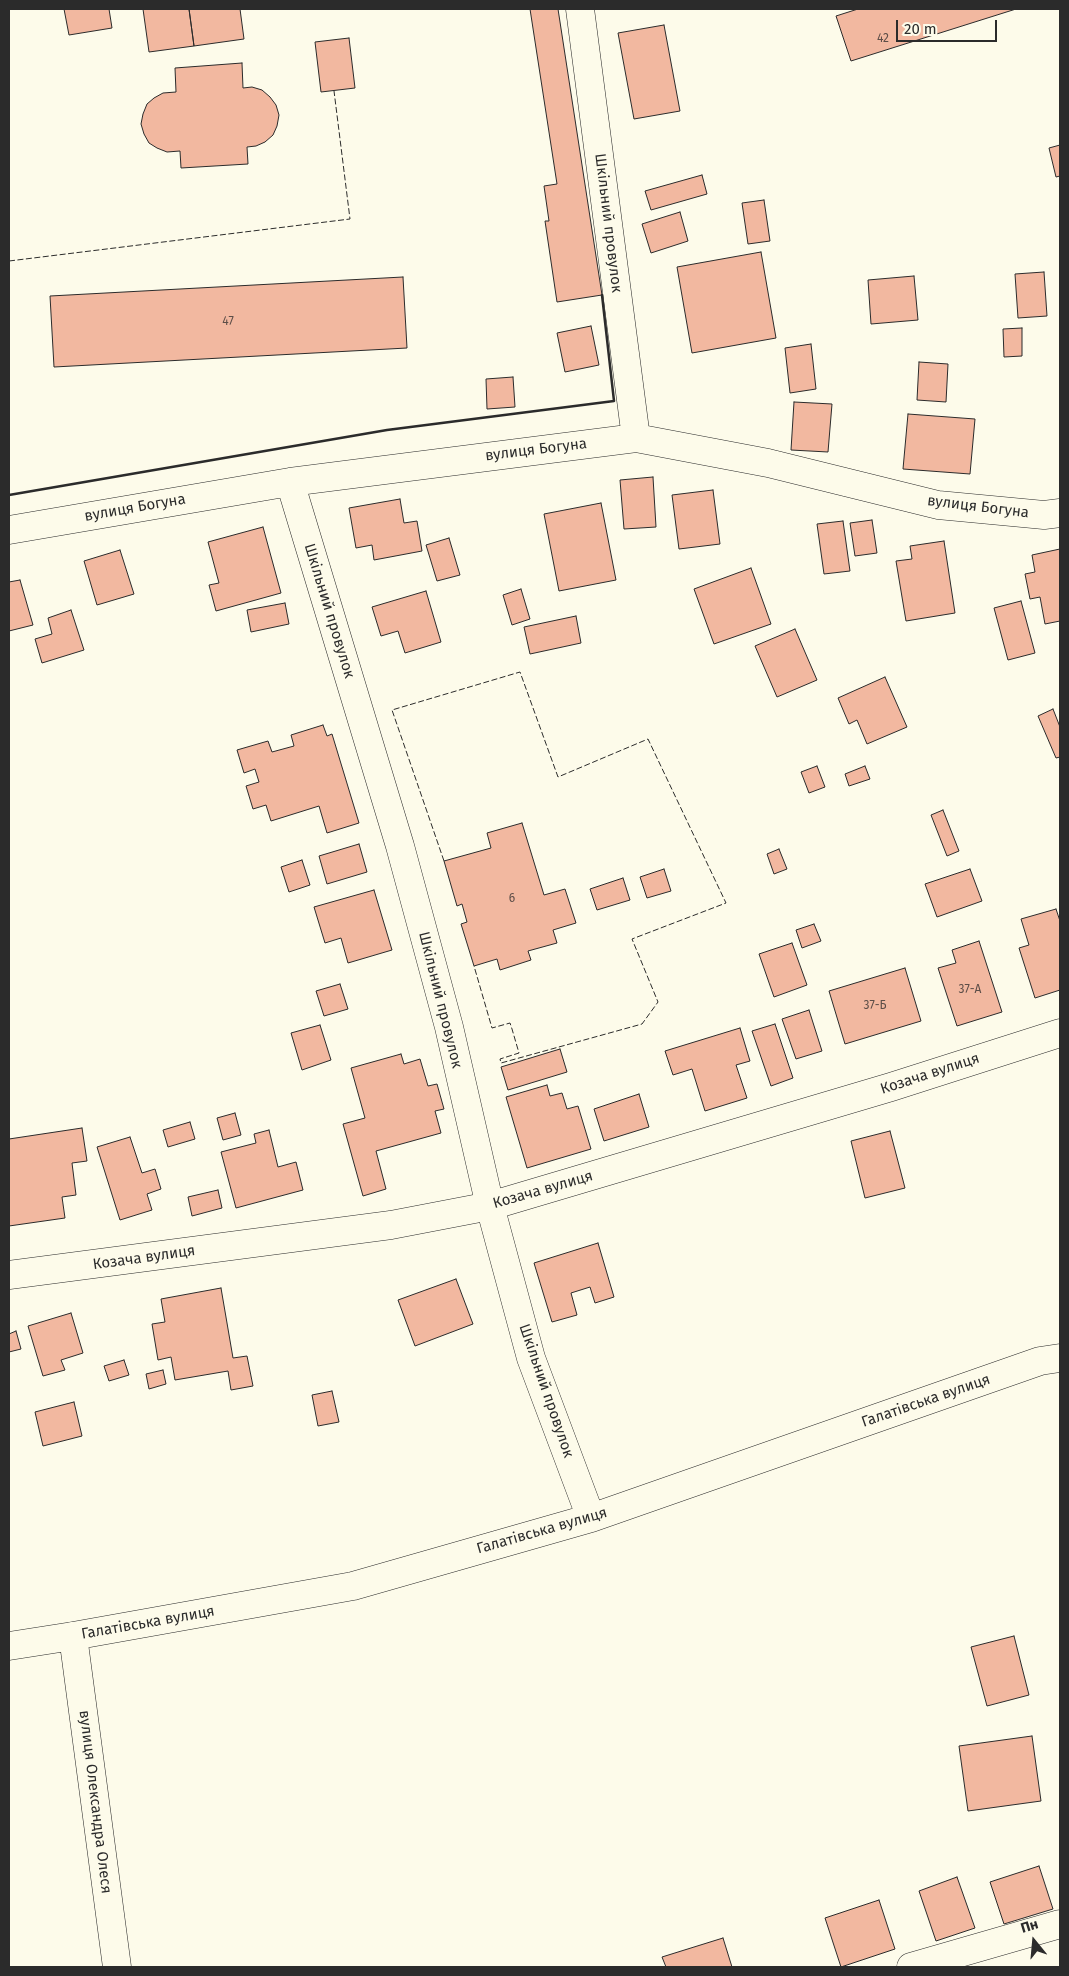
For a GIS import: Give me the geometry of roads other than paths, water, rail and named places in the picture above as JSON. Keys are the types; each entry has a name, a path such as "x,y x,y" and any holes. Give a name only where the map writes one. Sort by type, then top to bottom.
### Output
{"street":[{"name":"Шкільний провулок","path":"580,9 636,438"},
{"name":"вулиця Богуна","path":"9,530 290,482 636,438 768,463 938,505 1044,514 1060,513"},
{"name":"Шкільний провулок","path":"290,482 400,846 449,1028 490,1206 531,1358 591,1518"},
{"name":"Козача вулиця","path":"9,1275 391,1225 490,1206 891,1087 1060,1032"},
{"name":"Галатівська вулиця","path":"9,1646 354,1586 591,1518 1040,1361 1060,1358"},
{"name":"вулиця Олександра Олеся","path":"73,1636 117,1967"},
{"path":"911,1967 1060,1924"}]}
